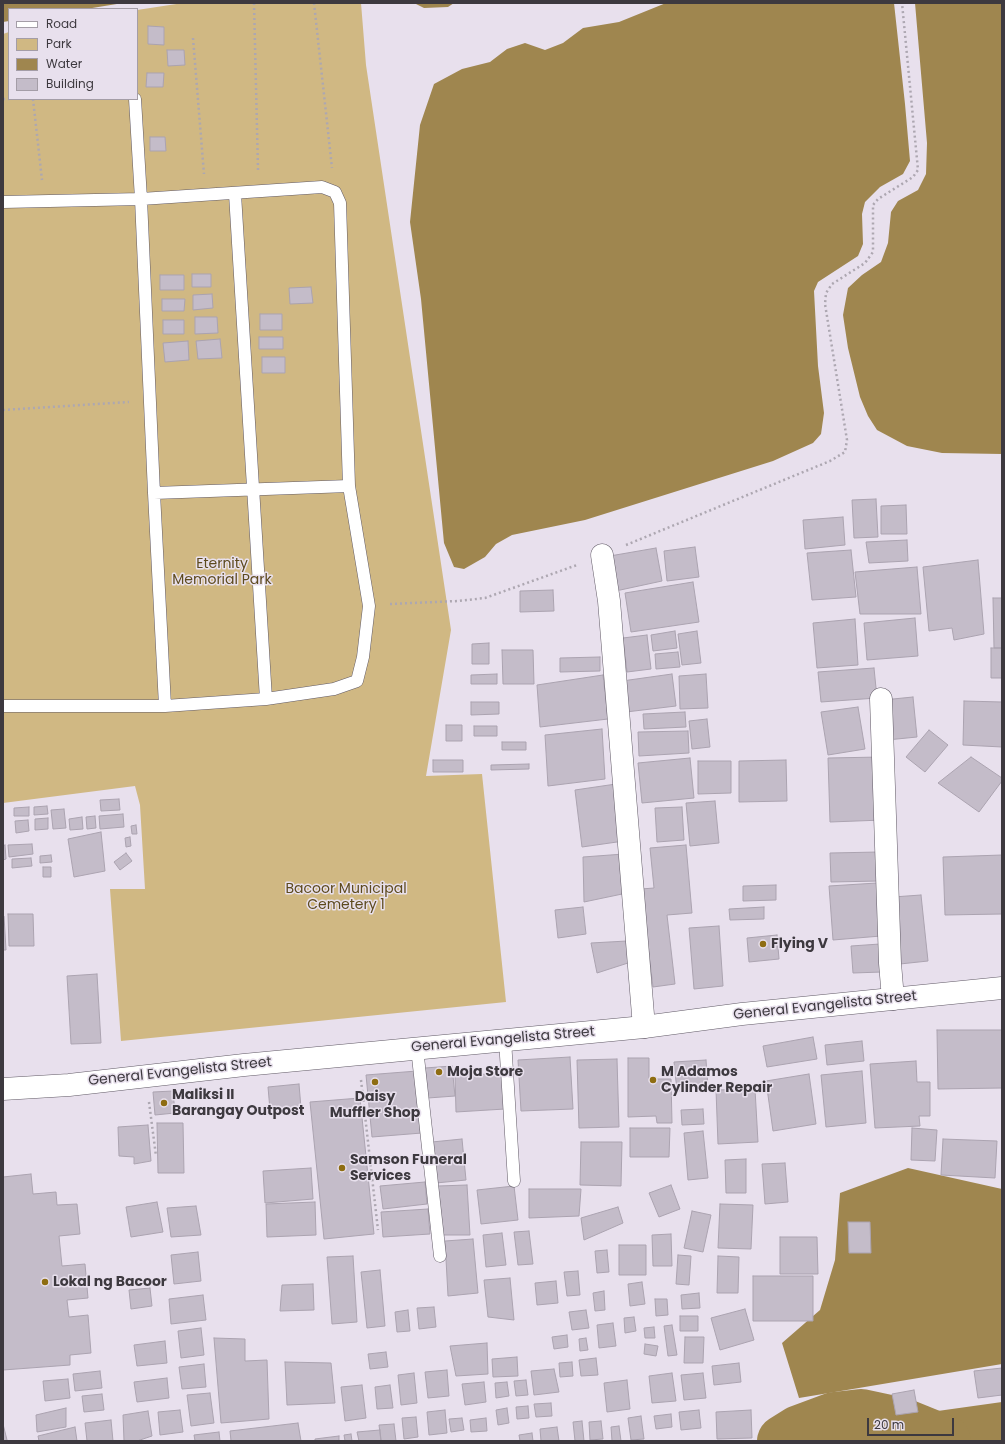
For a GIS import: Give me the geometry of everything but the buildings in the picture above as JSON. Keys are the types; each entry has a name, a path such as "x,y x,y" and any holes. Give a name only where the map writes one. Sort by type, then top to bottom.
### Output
{"main road":[{"path":"602,555 609,601 644,1027"},
{"path":"881,699 890,955 893,999"},
{"name":"General Evangelista Street","path":"3,1089 69,1084 417,1048 644,1027 742,1014 1002,988"}],"lane":[{"path":"135,100 165,706"},
{"path":"3,202 141,199 206,194 235,194 322,187 334,192 340,203 349,486 369,606 363,657 358,680 334,689 266,699 165,706 3,706"},
{"path":"235,194 266,699"},
{"path":"154,493 349,486"},
{"path":"505,1040 514,1181"},
{"path":"417,1048 440,1256"}],"path":[{"path":"254,3 259,191"},
{"path":"314,3 334,192"},
{"path":"369,606 485,598 602,555 830,461 845,452 847,440 825,304 826,293 832,284 865,263 874,252 872,205 878,199 913,178 918,170 902,3"},
{"path":"192,38 206,194"},
{"path":"33,100 44,200"},
{"path":"3,410 150,401"},
{"path":"358,1054 378,1230"},
{"path":"145,1076 156,1156"}],"green space":[{"name":"Eternity Memorial Park","path":"183,3 361,3 366,65 451,630 426,776 482,774 506,1002 121,1041 110,889 145,889 140,805 135,786 3,803 3,34 8,32 8,100 138,100 138,10"}],"water":[{"path":"3,3 123,3 92,8 8,8 8,21 3,22"},
{"path":"414,3 454,3 448,7 424,8"},
{"path":"666,3 894,3 910,161 903,174 880,187 865,202 862,214 863,244 858,256 818,282 814,291 818,366 824,413 821,434 813,443 773,461 585,520 512,535 496,544 485,557 464,569 454,567 444,543 421,299 410,222 420,125 434,84 462,69 490,62 507,49 525,43 545,50 563,43 583,28 619,22"},
{"path":"915,3 1002,3 1002,454 942,453 907,446 877,430 868,416 860,397 848,348 843,315 848,288 862,275 881,262 888,243 891,212 898,201 918,190 926,174 927,143"},
{"path":"908,1168 1002,1189 1002,1364 799,1398 782,1343 820,1310 835,1260 840,1193"},
{"path":"1002,1402 1002,1441 901,1441 852,1423"}],"waterway":[{"path":"783,1441 799,1431 834,1418 861,1415 903,1424 945,1441"}],"place":[{"name":"Flying V","path":"763,944"},
{"name":"Moja Store","path":"439,1072"},
{"name":"M Adamos Cylinder Repair","path":"653,1080"},
{"name":"Daisy Muffler Shop","path":"375,1082"},
{"name":"Maliksi II Barangay Outpost","path":"164,1103"},
{"name":"Samson Funeral Services","path":"342,1168"},
{"name":"Lokal ng Bacoor","path":"45,1282"}],"park label":[{"name":"Bacoor Municipal Cemetery 1","path":"346,898"}]}
